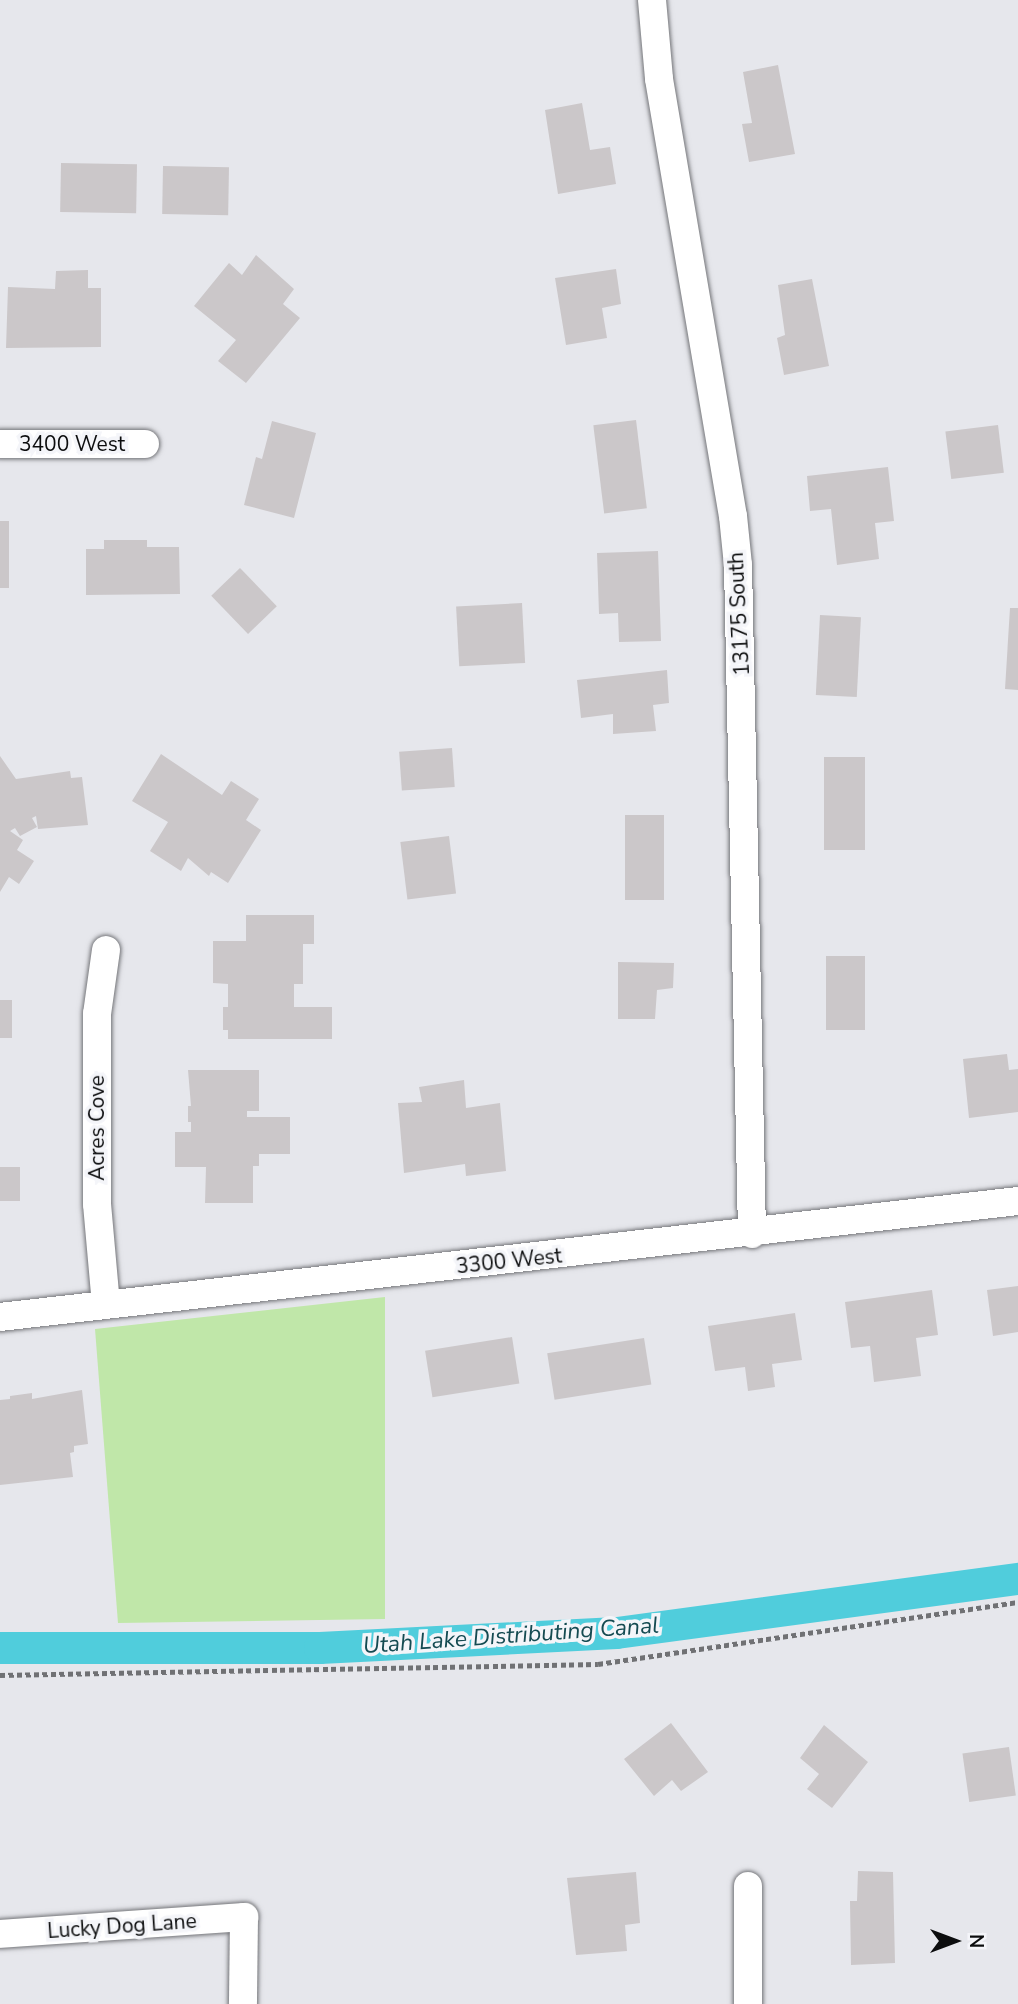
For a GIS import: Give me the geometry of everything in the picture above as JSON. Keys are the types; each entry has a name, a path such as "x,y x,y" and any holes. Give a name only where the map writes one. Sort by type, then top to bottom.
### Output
{"street":[{"name":"13175 South","path":"652,0 659,79 733,516 738,565 752,1234"},
{"name":"3400 West","path":"0,444 145,444"},
{"name":"Acres Cove","path":"106,950 97,1014 97,1204 106,1305"},
{"name":"3300 West","path":"0,1317 752,1234 1018,1201"},
{"path":"748,1886 748,2004"},
{"name":"Lucky Dog Lane","path":"0,1934 243,1917 243,2004"}],"path":[{"path":"0,1675 597,1664 1018,1602"}],"green space":[{"path":"385,1297 385,1619 118,1623 95,1329"}],"building":[{"path":"778,65 795,154 749,162 742,124 752,123 743,72"},
{"path":"582,103 590,150 610,147 616,184 558,194 545,110"},
{"path":"61,163 137,164 136,213 60,212"},
{"path":"163,166 229,167 228,215 162,214"},
{"path":"256,255 294,289 283,304 300,318 246,383 218,361 236,340 194,306 229,263 242,275"},
{"path":"616,269 621,304 602,308 607,338 566,345 555,278"},
{"path":"88,270 88,288 101,288 101,347 6,348 8,287 55,289 56,271"},
{"path":"812,279 829,366 784,375 777,338 785,335 778,285"},
{"path":"636,420 647,508 604,514 593,425"},
{"path":"272,421 316,433 294,518 244,505 256,457 262,459"},
{"path":"998,425 1004,473 951,479 945,431"},
{"path":"888,467 894,521 875,523 879,559 837,565 831,509 810,511 807,476"},
{"path":"0,521 9,521 9,588 0,588"},
{"path":"104,540 147,540 147,547 179,547 180,594 86,595 86,549 104,549"},
{"path":"658,551 661,641 619,642 618,613 599,614 597,553"},
{"path":"240,568 277,606 248,634 211,596"},
{"path":"522,603 525,663 459,666 456,606"},
{"path":"1010,608 1018,608 1018,690 1005,689"},
{"path":"820,615 861,617 857,697 816,695"},
{"path":"667,670 669,703 653,705 656,731 613,734 613,714 581,718 577,680"},
{"path":"452,748 455,787 402,791 399,752"},
{"path":"161,754 222,795 231,781 259,799 246,820 261,830 228,883 211,872 209,876 188,858 181,871 150,851 168,822 132,801"},
{"path":"0,756 16,779 70,771 71,778 82,777 88,825 38,829 36,816 32,818 37,827 20,836 15,828 10,831 23,840 17,850 34,861 19,884 9,877 0,892"},
{"path":"824,757 865,757 865,850 824,850"},
{"path":"625,815 664,815 664,900 625,900"},
{"path":"449,836 456,894 407,900 400,842"},
{"path":"246,915 314,915 314,944 303,944 303,984 294,984 294,1007 332,1007 332,1039 228,1039 228,1030 223,1030 223,1007 228,1007 228,984 213,983 213,941 246,941"},
{"path":"826,956 865,956 865,1030 826,1030"},
{"path":"618,962 674,963 673,988 657,990 655,1019 618,1019"},
{"path":"0,1000 12,1000 12,1038 0,1038"},
{"path":"1007,1054 1009,1070 1018,1069 1018,1112 969,1118 963,1059"},
{"path":"188,1070 259,1070 259,1111 247,1111 247,1117 290,1117 290,1154 259,1154 259,1166 253,1166 253,1203 205,1203 206,1167 175,1167 175,1132 191,1132 191,1122 188,1122 188,1106 191,1106"},
{"path":"464,1080 466,1108 500,1103 506,1171 466,1176 465,1164 404,1173 398,1103 422,1102 419,1087"},
{"path":"0,1167 20,1167 20,1201 0,1201"},
{"path":"1018,1286 1018,1332 993,1336 987,1290"},
{"path":"932,1290 938,1335 916,1338 921,1376 874,1382 870,1346 851,1348 845,1302"},
{"path":"795,1313 802,1360 772,1364 775,1387 748,1391 745,1367 715,1371 708,1326"},
{"path":"512,1337 519,1383 432,1397 425,1351"},
{"path":"644,1338 651,1384 555,1400 547,1353"},
{"path":"82,1390 88,1444 74,1446 74,1452 70,1453 73,1477 0,1485 0,1400 32,1393 32,1399"},
{"path":"671,1723 708,1772 681,1791 672,1780 654,1796 624,1759"},
{"path":"824,1725 868,1762 832,1808 807,1789 819,1774 800,1758"},
{"path":"1009,1747 1016,1796 969,1802 962,1754"},
{"path":"858,1871 893,1872 895,1963 851,1965 850,1901 857,1901"},
{"path":"636,1872 640,1923 625,1925 627,1951 576,1955 567,1878"}],"waterway":[{"name":"Utah Lake Distributing Canal","path":"0,1648 320,1648 617,1633 1018,1579"}]}
